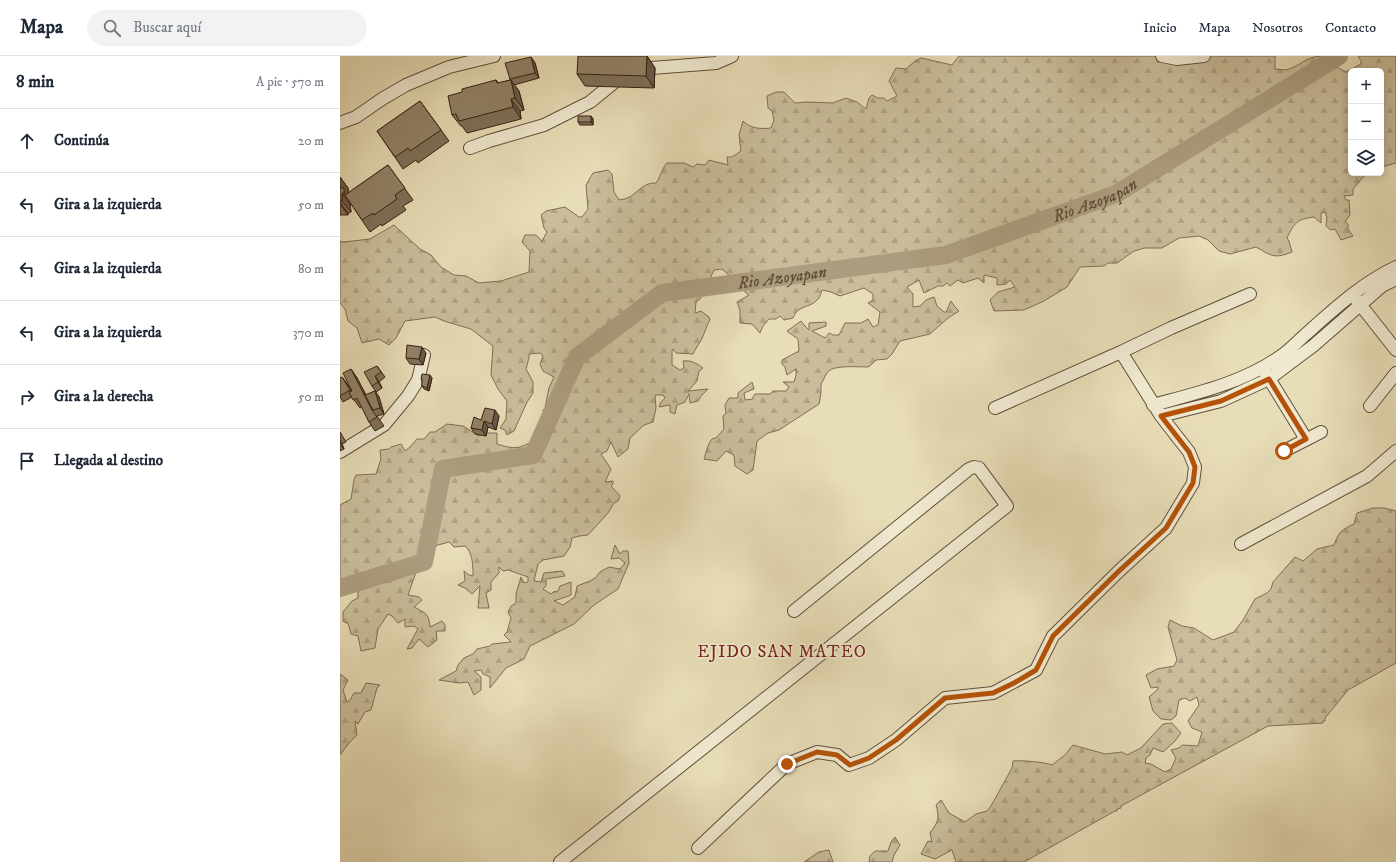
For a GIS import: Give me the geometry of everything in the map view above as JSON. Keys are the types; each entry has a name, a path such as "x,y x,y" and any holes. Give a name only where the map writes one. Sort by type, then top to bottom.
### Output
{"street":[{"path":"340,123 356,117 382,99 446,61 494,56"},
{"path":"470,148 489,140 544,125 590,102 625,74 641,69 716,63 732,56"},
{"path":"1162,56 1177,60 1204,56"},
{"path":"1154,405 1216,387 1254,373 1263,368 1281,356 1352,294 1381,274 1396,267"},
{"path":"1161,416 1221,401 1269,379 1313,346 1382,286 1396,279"},
{"path":"995,408 1121,352 1170,328 1250,294"},
{"path":"1352,294 1396,350"},
{"path":"698,848 787,764 817,752 837,755 850,765 869,758 896,740 945,698 993,693 1036,670 1053,636 1119,571 1166,528 1193,483 1195,467 1189,452 1161,416 1121,352"},
{"path":"340,452 384,426 408,396 418,380 424,355"},
{"path":"1263,368 1306,439"},
{"path":"1370,406 1396,373"},
{"path":"1284,451 1321,432"},
{"path":"1241,544 1367,476 1396,451"},
{"path":"560,862 1007,506 979,468 974,467 969,469 794,611"}],"green space":[{"path":"959,56 1275,56 1275,69 1285,70 1311,58 1322,56 1331,64 1346,72 1348,71 1348,176 1364,176 1353,189 1353,195 1344,196 1346,200 1349,200 1350,215 1345,222 1348,224 1348,229 1353,236 1341,240 1335,229 1331,230 1326,226 1327,218 1325,212 1321,213 1321,223 1314,217 1304,219 1294,225 1287,238 1292,252 1277,256 1273,256 1256,247 1230,254 1219,251 1208,240 1199,236 1179,238 1162,248 1145,248 1134,251 1117,263 1108,263 1104,266 1080,267 1067,287 1044,301 1024,310 994,311 990,300 998,292 1015,287 1010,280 1006,284 997,285 997,278 984,275 984,283 978,278 963,283 958,280 950,286 947,283 924,293 919,280 907,287 913,294 913,307 920,306 926,300 934,297 937,306 944,312 946,312 951,301 959,311 948,318 930,334 900,341 887,359 876,360 868,367 841,367 829,371 821,384 819,404 779,430 768,433 757,441 753,470 747,474 735,466 734,455 726,451 717,461 704,459 712,439 716,438 724,429 723,416 726,413 725,405 729,398 738,398 738,393 752,382 754,389 744,393 745,400 753,399 755,394 770,394 773,391 786,391 789,387 783,382 794,382 796,369 787,375 785,367 782,364 782,360 799,351 798,339 787,331 801,321 809,330 809,323 826,322 826,326 812,331 825,338 829,333 839,335 845,323 861,323 868,319 873,327 878,325 880,312 868,303 873,300 873,294 864,288 840,296 822,290 815,302 801,308 793,318 784,320 780,316 776,319 769,319 763,326 760,333 752,324 740,323 740,310 737,302 749,295 745,292 742,282 733,279 722,269 714,270 708,283 713,291 709,295 702,294 700,299 696,302 695,313 701,311 709,317 710,320 701,340 693,354 676,353 673,349 672,351 672,365 680,370 684,368 683,361 693,362 703,368 699,371 697,381 688,391 708,389 698,401 690,403 689,394 685,402 677,405 675,414 670,412 670,405 659,407 665,398 663,395 655,395 656,408 653,422 644,425 630,438 628,449 618,457 611,442 607,451 601,454 611,469 605,482 613,481 611,486 620,496 618,501 614,503 608,513 588,535 572,538 570,547 564,556 543,560 538,564 534,581 541,582 544,573 562,571 565,576 546,579 546,586 543,589 551,594 558,591 560,586 571,582 571,595 554,601 563,605 575,597 577,586 590,581 600,572 609,567 620,569 625,563 619,558 611,559 615,545 620,554 623,551 628,551 629,563 618,589 594,605 574,624 530,646 524,659 506,668 490,688 490,677 483,674 481,670 474,671 481,677 481,690 474,695 468,682 459,683 439,680 456,671 458,665 464,658 473,654 477,649 490,646 492,644 511,642 504,635 507,632 511,618 508,612 511,606 516,603 516,594 521,577 524,583 528,582 528,577 508,570 503,571 499,567 499,573 491,582 491,590 486,593 489,608 478,608 480,586 472,594 465,588 458,585 465,581 464,571 473,576 470,552 465,546 454,547 449,542 420,550 424,558 411,566 416,572 408,595 419,597 422,600 414,607 426,614 429,619 430,627 442,621 445,625 445,631 436,631 437,640 428,647 419,639 412,648 407,649 418,629 414,626 405,627 405,619 398,623 388,614 378,629 375,648 361,651 358,636 351,634 348,623 343,621 343,612 352,601 358,598 357,573 355,579 348,581 343,590 340,591 340,505 351,499 356,475 376,474 381,459 380,450 389,449 401,444 405,451 417,439 424,439 430,432 435,432 447,424 463,426 479,436 484,433 497,433 497,444 508,447 520,447 536,442 537,433 543,443 547,426 540,423 544,415 543,410 545,408 549,388 554,377 543,371 540,364 543,356 540,353 529,354 526,369 533,382 533,393 527,402 514,431 507,435 505,430 500,428 506,419 507,401 498,389 491,375 493,346 471,329 435,317 405,321 396,338 389,345 379,339 362,343 357,328 348,321 345,309 340,303 340,241 344,242 370,239 394,225 420,249 431,255 441,267 454,275 466,276 479,283 501,281 529,272 530,251 522,242 525,235 536,235 542,241 547,232 544,228 541,215 546,211 565,207 579,217 582,217 588,209 586,185 593,173 608,170 612,174 614,192 619,200 625,199 646,185 656,183 667,163 684,163 693,167 697,164 705,165 709,160 728,165 727,157 732,157 741,151 739,135 743,121 749,126 756,128 771,128 774,120 772,111 768,108 767,96 776,92 784,92 795,103 833,103 846,98 857,102 866,109 869,98 872,95 878,98 884,98 887,101 897,96 889,81 896,68 906,69 921,58 952,65"},
{"path":"1358,56 1396,56 1396,163 1384,166 1384,68 1354,68 1361,64"},
{"path":"1373,508 1384,508 1396,511 1396,663 1348,690 1325,718 1323,723 1268,726 1121,806 1121,808 1117,809 1117,811 1024,862 956,862 952,850 935,859 921,854 928,841 932,842 930,833 938,817 936,805 941,800 949,813 965,822 976,814 987,811 1012,768 1013,761 1052,765 1065,755 1073,745 1105,754 1122,752 1127,755 1141,748 1163,724 1172,723 1181,733 1163,752 1153,748 1150,755 1146,758 1145,763 1151,764 1165,772 1171,769 1176,758 1171,750 1179,748 1182,745 1198,746 1202,732 1192,728 1188,721 1199,705 1197,697 1190,701 1185,698 1179,700 1176,716 1171,720 1161,719 1153,711 1149,697 1158,689 1158,687 1151,688 1146,675 1157,669 1174,666 1177,660 1168,627 1170,620 1182,626 1194,628 1213,640 1234,632 1255,599 1267,593 1271,589 1273,582 1295,557 1303,561 1317,549 1334,545 1341,532 1354,524 1357,513"},
{"path":"340,674 348,680 343,690 347,702 354,693 361,693 366,683 380,685 377,688 371,710 365,712 358,724 355,721 357,735 340,755"},
{"path":"895,837 900,845 892,862 869,862 870,856 875,851 888,851 891,842"},
{"path":"829,850 833,862 804,862 819,852"}],"building":[{"path":"578,56 647,56 646,76 577,74"},
{"path":"531,57 535,73 510,79 505,63"},
{"path":"496,80 497,83 511,80 515,98 511,99 513,107 459,121 456,114 452,115 448,96 462,92 462,89"},
{"path":"420,101 441,130 410,151 408,148 395,157 377,131"},
{"path":"578,116 591,116 591,122 578,122"},
{"path":"388,165 405,188 395,195 397,199 374,215 373,213 362,220 345,195"},
{"path":"340,188 344,188 344,193 342,193 342,201 340,201"},
{"path":"407,345 422,347 419,359 406,358"},
{"path":"377,366 381,372 375,376 378,382 372,386 364,372"},
{"path":"351,369 377,417 369,422 357,398 353,400 349,392 352,391 343,373"},
{"path":"422,374 430,375 427,388 422,386"},
{"path":"342,377 350,390 340,396 340,378"},
{"path":"375,391 380,408 373,410 365,395"},
{"path":"485,408 495,410 492,424 484,421 482,430 471,428 474,417 481,420"}],"waterway":[{"name":"Rio Azoyapan","path":"340,588 424,562 443,469 533,455 577,357 662,293 946,255 1116,194 1339,56"}],"district":[{"name":"EJIDO SAN MATEO","path":"782,651"}],"route":[{"path":"787,764 817,752 837,755 850,765 869,758 896,740 945,698 993,693 1036,670 1053,636 1119,571 1166,528 1193,483 1195,467 1189,452 1161,416 1221,401 1269,379 1306,439 1284,451"}]}
